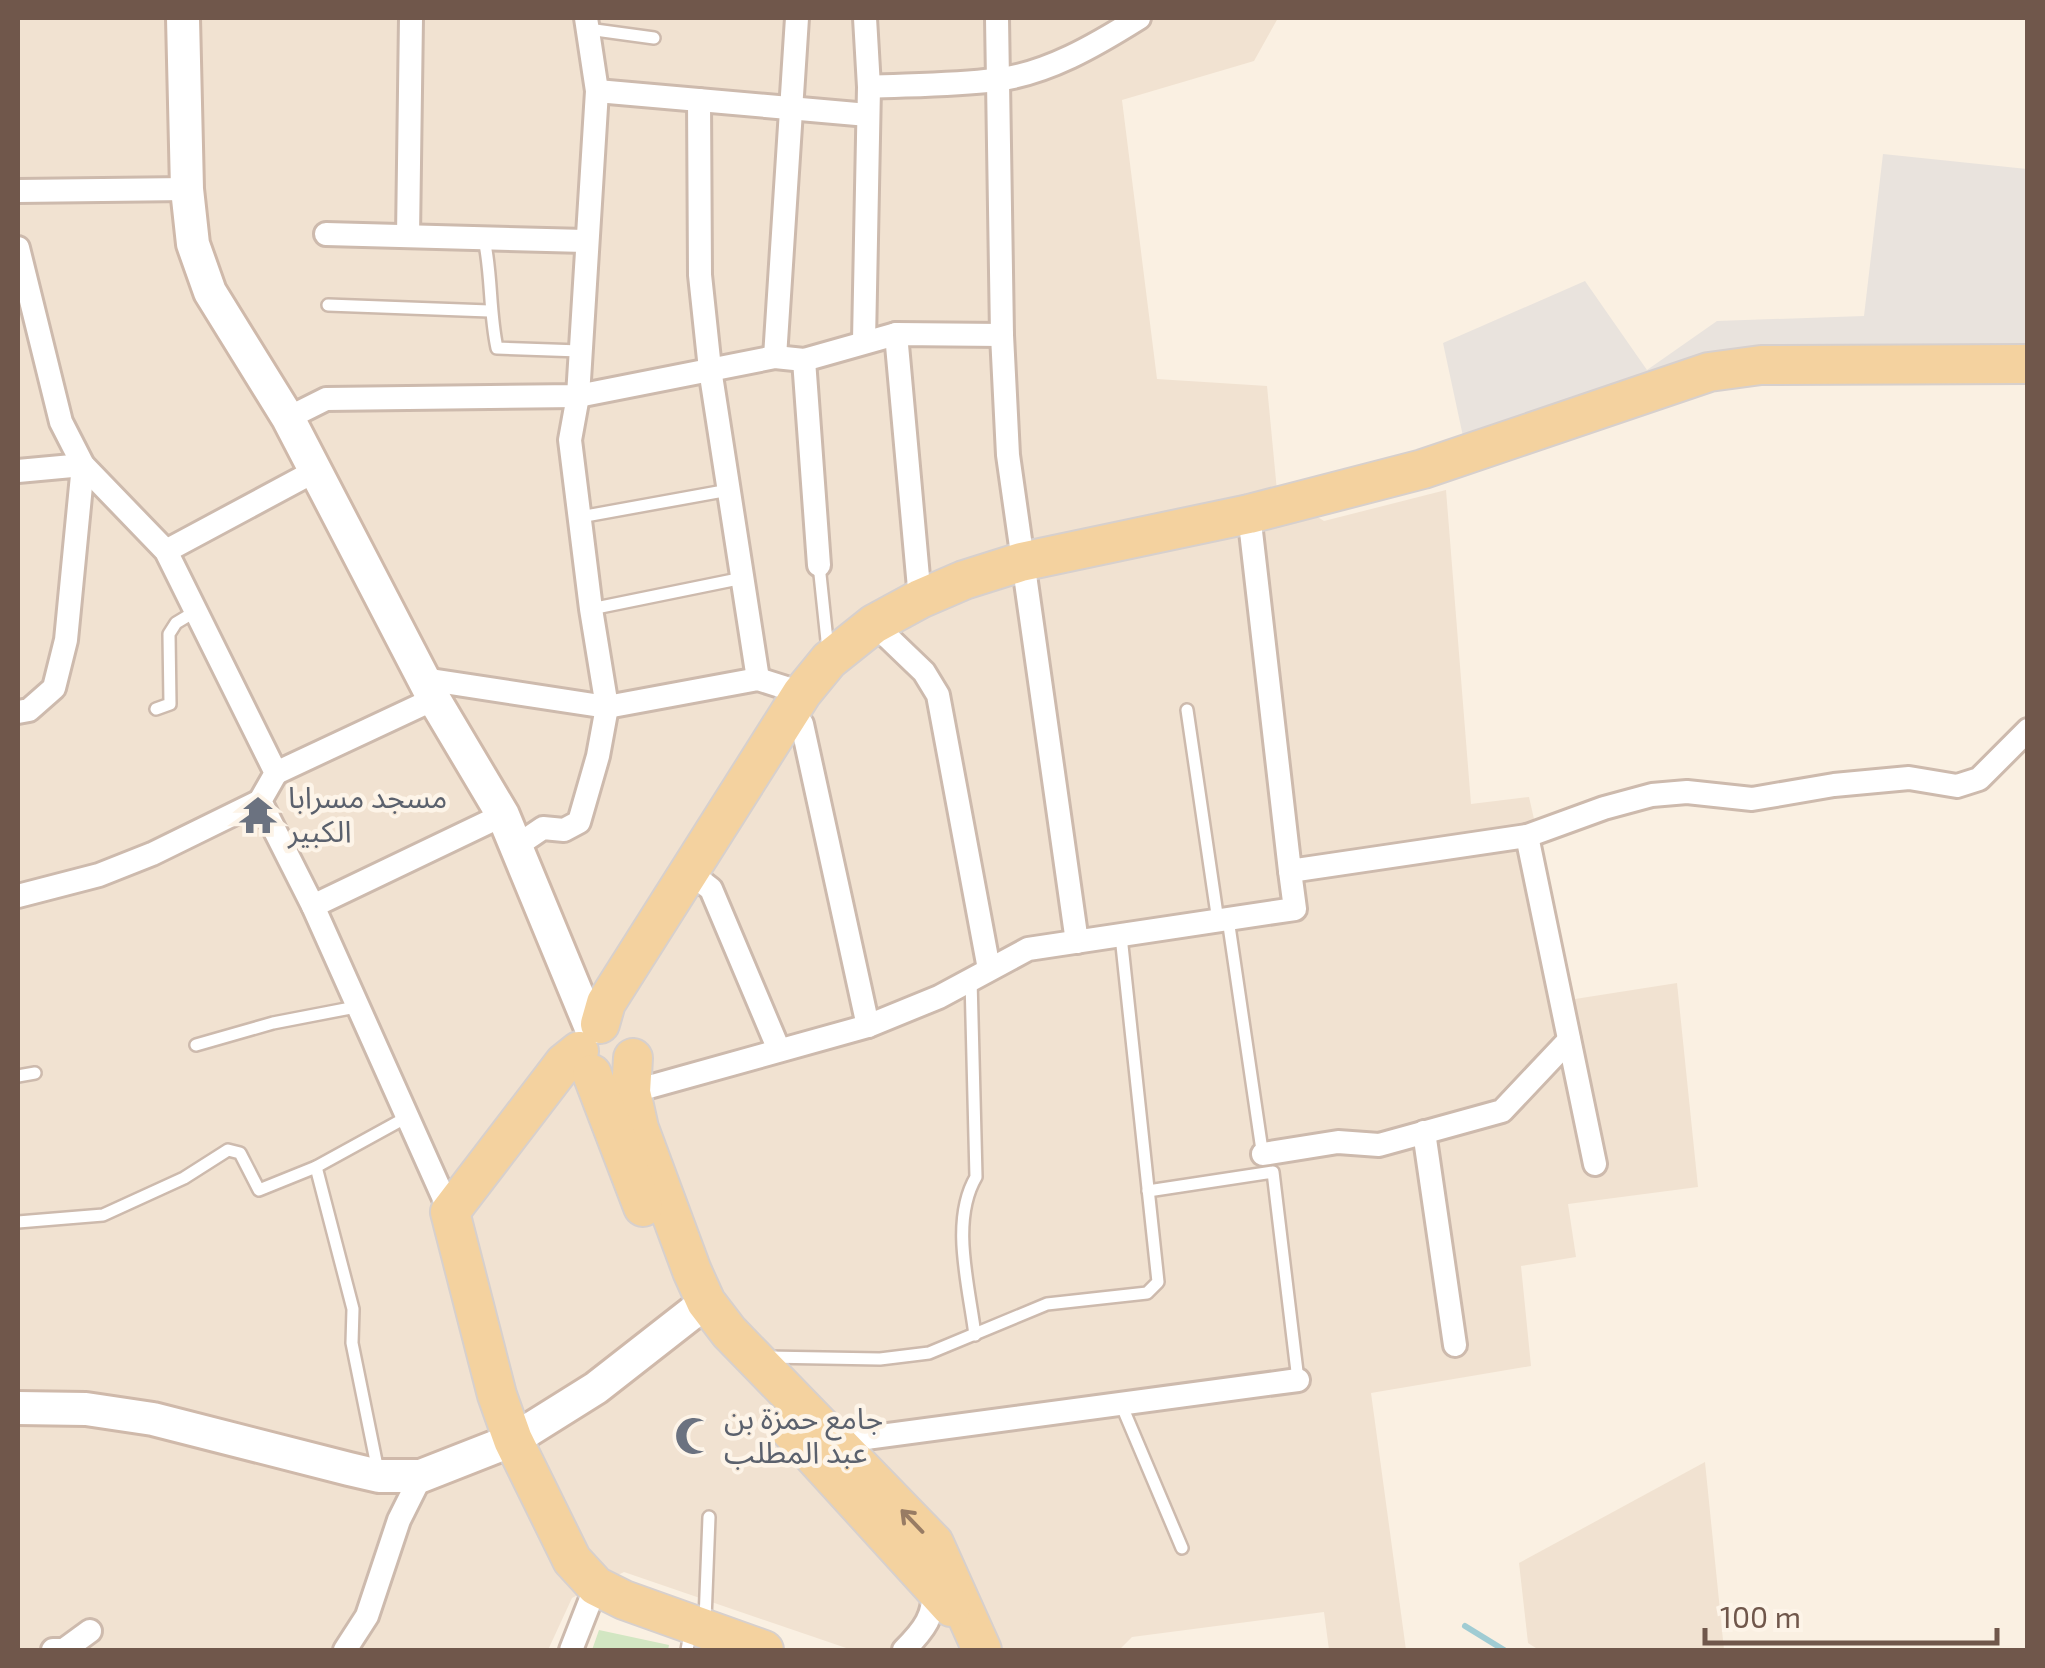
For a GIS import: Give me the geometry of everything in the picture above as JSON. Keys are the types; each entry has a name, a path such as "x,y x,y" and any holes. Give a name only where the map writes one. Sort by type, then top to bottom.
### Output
{"main road":[{"path":"979,1643 934,1586 721,1356 617,1146 590,1044 606,1003 688,871 796,701 829,660 874,624 920,598 1020,562 1248,514 1423,469 1709,372 1761,365 2028,364"},
{"path":"764,1650 694,1635 596,1586 572,1560 497,1396 450,1212 564,1063 609,1024 626,1032 633,1048 632,1075 639,1128 697,1308 753,1357 934,1542 979,1643"}],"street":[{"path":"183,18 186,189 193,244 210,292 288,418 429,689 503,815 590,1044"},
{"path":"408,236 412,18"},
{"path":"775,357 797,18"},
{"path":"864,341 869,87 865,18"},
{"path":"997,18 1008,456 1020,562 1077,942"},
{"path":"869,87 998,80 1094,46 1139,18"},
{"path":"516,847 542,828 564,830 579,822 607,707 570,440 578,396 597,92 587,23"},
{"path":"597,92 868,115"},
{"path":"699,100 700,275 710,369 758,678"},
{"path":"18,191 186,189"},
{"path":"326,234 585,241"},
{"path":"18,248 61,422 83,465 166,550 276,772"},
{"path":"288,418 326,399 578,396 775,357 804,360 896,334 1002,336"},
{"path":"896,334 920,598"},
{"path":"804,360 819,566"},
{"path":"18,471 83,465"},
{"path":"18,712 28,710 54,688 66,640 83,465"},
{"path":"166,550 314,471"},
{"path":"632,1075 779,1050 868,1026 939,997 1028,948 1295,908 1248,514"},
{"path":"874,624 924,672 938,695 980,974"},
{"path":"18,896 99,875 152,854 260,801 276,772 429,689 607,707 758,678 796,701 868,1026"},
{"path":"1290,871 1527,836 1652,795 1687,792 1752,799 1834,785 1909,778 1957,786 1978,779 2028,730"},
{"path":"260,801 313,906 450,1212"},
{"path":"313,906 503,815"},
{"path":"1527,836 1595,1164"},
{"path":"688,871 712,889 779,1050"},
{"path":"1264,1164 1338,1142 1379,1145 1502,1111 1569,1040"},
{"path":"1424,1132 1456,1345"},
{"path":"18,1408 86,1409 153,1420 379,1476 420,1476 514,1440 596,1388 697,1308"},
{"path":"836,1442 1298,1380"},
{"path":"345,1650 366,1616 399,1520 420,1476"},
{"path":"571,1650 596,1586"},
{"path":"904,1650 924,1630 935,1606 934,1586"},
{"path":"54,1650 64,1650 90,1631"}],"lane":[{"path":"587,23 654,38"},
{"path":"484,238 489,262 489,310 497,348 580,350"},
{"path":"328,305 489,310"},
{"path":"580,517 729,490"},
{"path":"819,566 829,660"},
{"path":"591,609 742,578"},
{"path":"156,709 170,704 169,634 176,623 196,611"},
{"path":"1187,710 1264,1164 1273,1172 1298,1380"},
{"path":"753,1357 880,1359 929,1353 1047,1304 1147,1293 1158,1282 1121,936"},
{"path":"975,1334 963,1226 966,1193 976,1177 980,974"},
{"path":"196,1045 274,1023 356,1007"},
{"path":"18,1076 35,1073"},
{"path":"18,1222 103,1215 184,1178 228,1150 240,1153 259,1190 316,1166 407,1117"},
{"path":"1148,1191 1264,1164"},
{"path":"316,1166 352,1309 352,1342 379,1476"},
{"path":"1120,1404 1182,1548"},
{"path":"694,1635 709,1517"}],"shaded area":[{"path":"18,18 1278,18 1254,61 1122,100 1157,379 1267,386 1277,491 1324,521 1446,490 1471,804 1529,797 1575,999 1677,983 1698,1187 1568,1204 1576,1257 1521,1266 1531,1366 1371,1393 1406,1650 1329,1650 1324,1612 1132,1637 1119,1650 852,1650 624,1572 572,1598 548,1650 18,1650"},
{"path":"1883,154 2027,169 2027,355 1736,355 1464,441 1443,343 1585,281 1647,370 1717,321 1864,316"},
{"path":"1705,1462 1724,1650 1539,1650 1528,1643 1519,1563"}],"green space":[{"path":"599,1630 669,1645 668,1650 592,1650"}],"waterway":[{"path":"1465,1626 1504,1650"}],"place":[{"name":"مسجد مسرابا الكبير","path":"258,815"},
{"name":"جامع حمزة بن عبد المطلب","path":"694,1436"}]}
